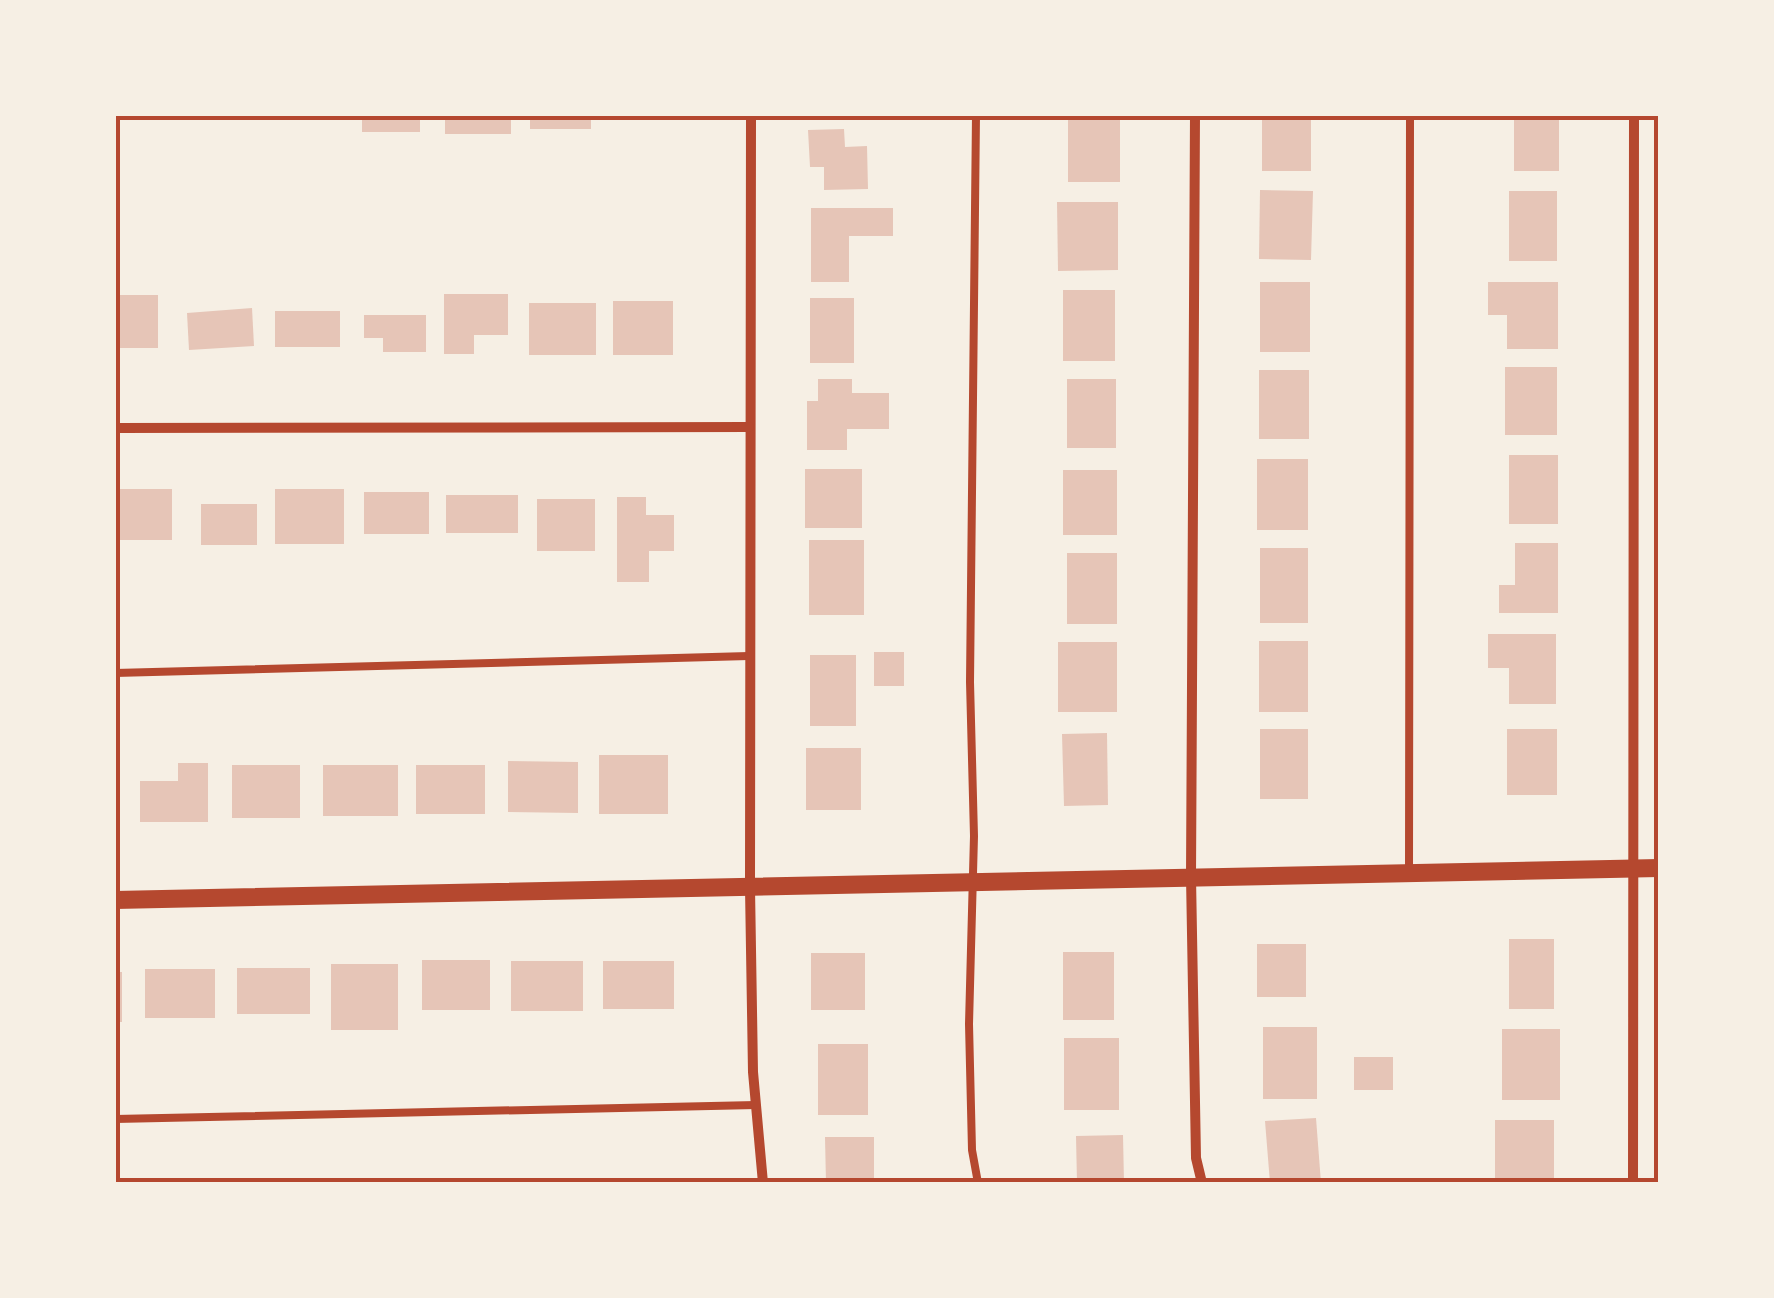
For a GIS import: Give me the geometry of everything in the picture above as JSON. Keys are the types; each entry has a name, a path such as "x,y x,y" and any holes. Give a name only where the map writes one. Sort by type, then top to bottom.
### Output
{"street":[{"path":"751,115 750,888 756,1106 763,1183"},
{"path":"1195,115 1191,877 1196,1158 1202,1183"},
{"path":"1633,1183 1634,115"},
{"path":"115,428 749,427"},
{"path":"115,900 1659,868"}],"lane":[{"path":"976,115 970,1042 972,1150 978,1183"},
{"path":"1409,873 1410,115"},
{"path":"115,673 750,656"},
{"path":"115,1119 756,1106"}],"building":[{"path":"362,115 420,115 420,132 362,132"},
{"path":"445,115 511,115 511,134 445,134"},
{"path":"530,115 591,115 591,129 530,129"},
{"path":"1068,115 1120,115 1120,182 1068,182"},
{"path":"1262,115 1311,115 1311,171 1262,171"},
{"path":"1514,115 1559,115 1559,171 1514,171"},
{"path":"844,129 845,147 867,146 868,189 824,190 824,167 810,167 808,130"},
{"path":"1260,190 1313,191 1311,260 1259,259"},
{"path":"1509,191 1557,191 1557,261 1509,261"},
{"path":"1057,202 1118,202 1118,270 1058,271"},
{"path":"811,208 893,208 893,236 849,236 849,282 811,282"},
{"path":"1260,282 1310,282 1310,352 1260,352"},
{"path":"1488,282 1558,282 1558,349 1507,349 1507,315 1488,315"},
{"path":"1063,290 1115,290 1115,361 1063,361"},
{"path":"444,294 508,294 508,335 474,335 474,354 444,354"},
{"path":"115,295 158,295 158,348 115,348"},
{"path":"810,298 854,298 854,363 810,363"},
{"path":"613,301 673,301 673,355 613,355"},
{"path":"529,303 596,303 596,355 529,355"},
{"path":"252,308 254,346 189,350 187,313"},
{"path":"275,311 340,311 340,347 275,347"},
{"path":"364,315 426,315 426,352 383,352 383,338 364,338"},
{"path":"1505,367 1557,367 1557,435 1505,435"},
{"path":"1259,370 1309,370 1309,439 1259,439"},
{"path":"818,379 852,379 852,393 889,393 889,429 847,429 847,450 807,450 807,401 818,401"},
{"path":"1067,379 1116,379 1116,448 1067,448"},
{"path":"1509,455 1558,455 1558,524 1509,524"},
{"path":"1257,459 1308,459 1308,530 1257,530"},
{"path":"805,469 862,469 862,528 805,528"},
{"path":"1063,470 1117,470 1117,535 1063,535"},
{"path":"115,489 172,489 172,540 115,540"},
{"path":"275,489 344,489 344,544 275,544"},
{"path":"364,492 429,492 429,534 364,534"},
{"path":"446,495 518,495 518,533 446,533"},
{"path":"617,497 646,497 646,515 674,515 674,551 649,551 649,582 617,582"},
{"path":"537,499 595,499 595,551 537,551"},
{"path":"201,504 257,504 257,545 201,545"},
{"path":"809,540 864,540 864,615 809,615"},
{"path":"1515,543 1558,543 1558,613 1499,613 1499,585 1515,585"},
{"path":"1260,548 1308,548 1308,623 1260,623"},
{"path":"1067,553 1117,553 1117,624 1067,624"},
{"path":"1488,634 1556,634 1556,704 1509,704 1509,668 1488,668"},
{"path":"1259,641 1308,641 1308,712 1259,712"},
{"path":"1058,642 1117,642 1117,712 1058,712"},
{"path":"874,652 904,652 904,686 874,686"},
{"path":"810,655 856,655 856,726 810,726"},
{"path":"1260,729 1308,729 1308,799 1260,799"},
{"path":"1507,729 1557,729 1557,795 1507,795"},
{"path":"1107,733 1108,805 1064,806 1062,734"},
{"path":"806,748 861,748 861,810 806,810"},
{"path":"599,755 668,755 668,814 599,814"},
{"path":"508,761 578,762 578,813 508,812"},
{"path":"178,763 208,763 208,822 140,822 140,781 178,781"},
{"path":"232,765 300,765 300,818 232,818"},
{"path":"323,765 398,765 398,816 323,816"},
{"path":"416,765 485,765 485,814 416,814"},
{"path":"1509,939 1554,939 1554,1009 1509,1009"},
{"path":"1257,944 1306,944 1306,997 1257,997"},
{"path":"1063,952 1114,952 1114,1020 1063,1020"},
{"path":"811,953 865,953 865,1010 811,1010"},
{"path":"422,960 490,960 490,1010 422,1010"},
{"path":"511,961 583,961 583,1011 511,1011"},
{"path":"603,961 674,961 674,1009 603,1009"},
{"path":"331,964 398,964 398,1030 331,1030"},
{"path":"237,968 310,968 310,1014 237,1014"},
{"path":"145,969 215,969 215,1018 145,1018"},
{"path":"115,972 122,972 122,1022 115,1022"},
{"path":"1263,1027 1317,1027 1317,1099 1263,1099"},
{"path":"1502,1029 1560,1029 1560,1100 1502,1100"},
{"path":"1064,1038 1119,1038 1119,1110 1064,1110"},
{"path":"818,1044 868,1044 868,1115 818,1115"},
{"path":"1354,1057 1393,1057 1393,1090 1354,1090"},
{"path":"1316,1118 1321,1183 1270,1183 1265,1121"},
{"path":"1495,1120 1554,1120 1554,1183 1495,1183"},
{"path":"1123,1135 1124,1183 1077,1183 1076,1136"},
{"path":"825,1137 874,1137 874,1183 826,1183"}]}
